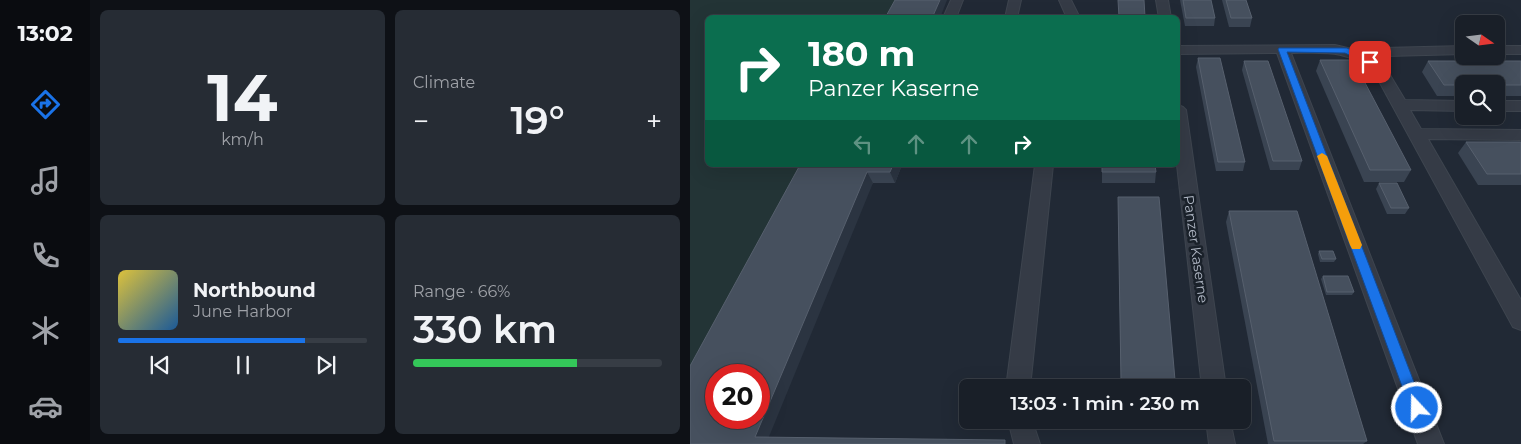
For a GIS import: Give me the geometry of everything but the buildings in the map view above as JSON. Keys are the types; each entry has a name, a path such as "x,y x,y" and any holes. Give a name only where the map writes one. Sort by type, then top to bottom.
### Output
{"lane":[{"path":"950,15 957,0"},
{"path":"1012,15 1015,0"},
{"path":"1065,0 1072,15"},
{"path":"1162,0 1164,15"},
{"path":"1282,49 1431,444"},
{"path":"1180,50 1347,50 1370,62 1380,70 1521,320"},
{"path":"1370,62 1384,52 1455,50"},
{"path":"1505,50 1521,50"},
{"path":"1399,105 1455,106"},
{"path":"1505,106 1521,106"},
{"name":"Panzer Kaserne","path":"1180,125 1213,379"},
{"path":"1416,134 1521,135"},
{"path":"1019,379 1044,167"},
{"path":"1023,429 1027,444"},
{"path":"1220,429 1222,444"}],"shaded area":[{"path":"690,0 899,0 891,15 705,15 705,167 809,167 690,388"}],"slow traffic":[{"path":"1322,156 1356,245"}],"route":[{"path":"1370,62 1347,50 1282,49 1417,408"}]}
